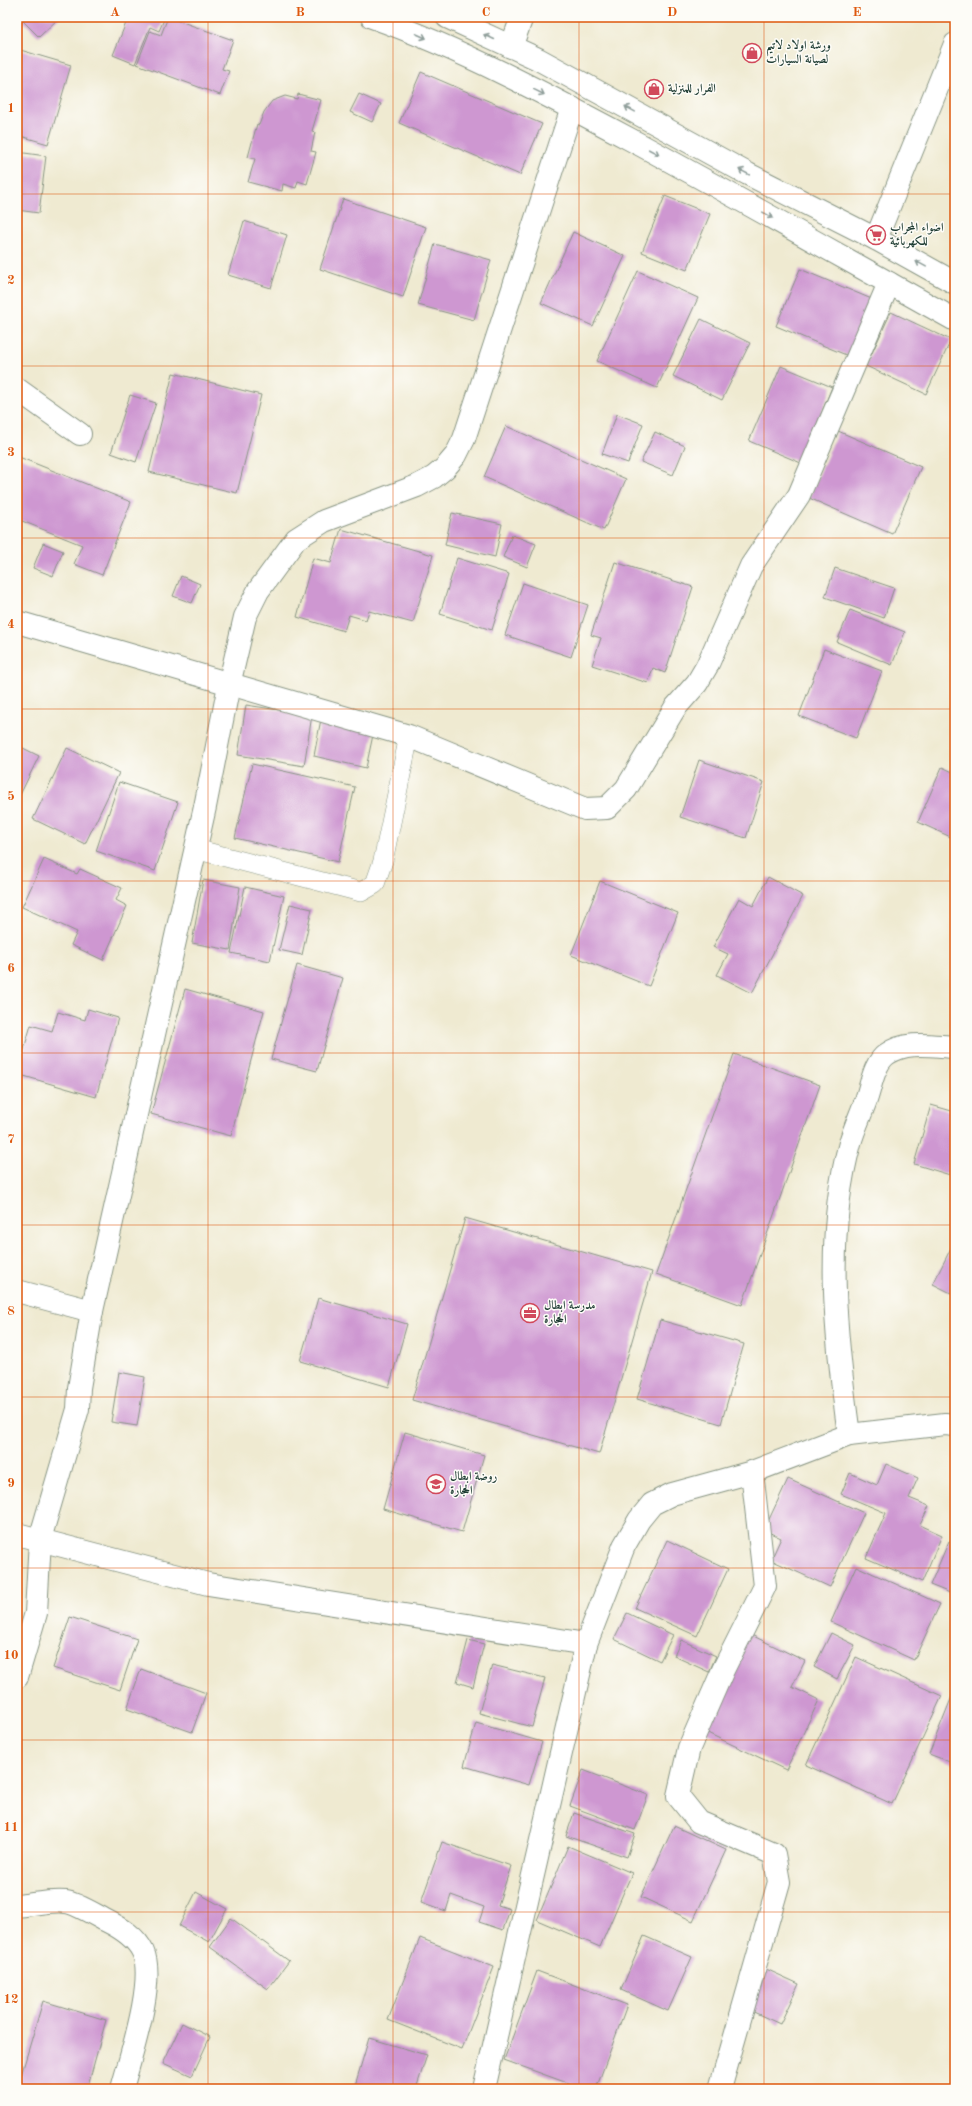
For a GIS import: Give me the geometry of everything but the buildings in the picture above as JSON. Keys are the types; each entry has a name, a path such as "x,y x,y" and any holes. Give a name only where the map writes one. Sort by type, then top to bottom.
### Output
{"street":[{"path":"372,17 418,34 572,108 738,198 955,320"},
{"path":"447,17 538,59 748,174 876,240 955,283"},
{"path":"511,47 522,17"},
{"path":"876,240 955,44"},
{"path":"17,1677 36,1613 40,1539 78,1409 79,1388 92,1311 218,747 229,685 245,617 258,591 296,539 324,521 417,486 445,468 456,455 464,438 572,108"},
{"path":"17,622 229,685 410,736 584,809 607,808 626,789 675,708 697,683 707,666 751,566 799,495 889,283"},
{"path":"17,389 80,434"},
{"path":"849,1435 842,1382 834,1271 836,1220 850,1143 876,1069 886,1055 903,1047 927,1045 955,1047"},
{"path":"17,1291 92,1311"},
{"path":"484,2089 586,1644 624,1546 652,1504 672,1494 752,1472 849,1435 945,1424 955,1425"},
{"path":"720,2089 780,1882 774,1854 699,1822 678,1796 689,1748 723,1670 765,1586 752,1472"},
{"path":"17,1534 40,1539 126,1564 208,1584 586,1644"},
{"path":"17,1906 66,1902 118,1927 128,1934 142,1951 146,1960 146,1983 139,2024 122,2089"}],"lane":[{"path":"195,849 361,892 375,884 383,861 410,736"}],"place":[{"name":"ورشة اوﻻد ﻻتيم لصيانة السيارات","path":"752,53"},
{"name":"الفرار للمنزلية","path":"654,89"},
{"name":"اضواء المجراب للكهربائية","path":"876,235"},
{"name":"مدرسة ابطال الحجارة","path":"530,1313"},
{"name":"روضة ابطال الحجارة","path":"436,1484"}]}
